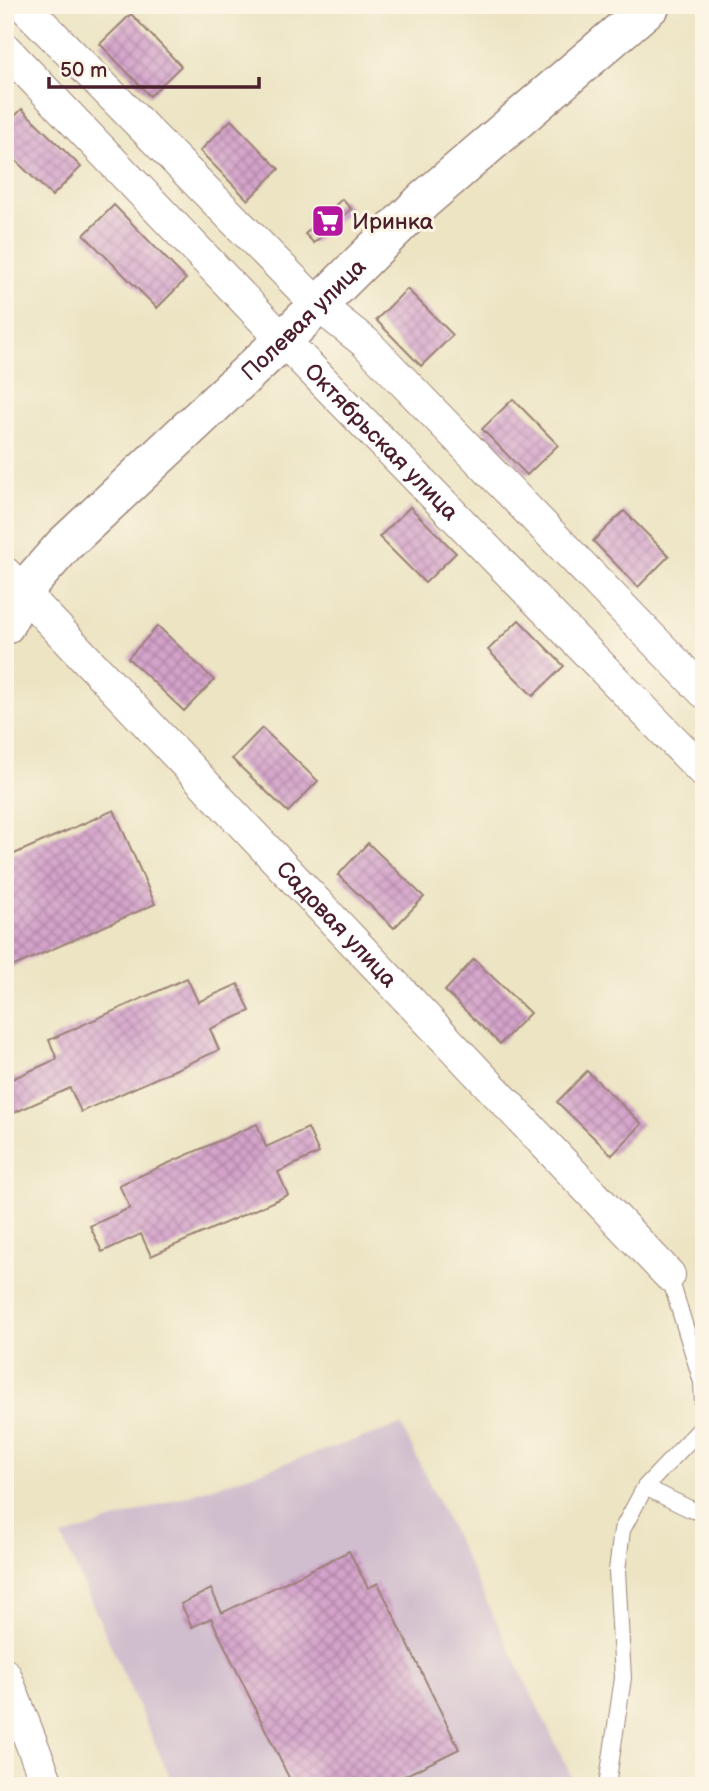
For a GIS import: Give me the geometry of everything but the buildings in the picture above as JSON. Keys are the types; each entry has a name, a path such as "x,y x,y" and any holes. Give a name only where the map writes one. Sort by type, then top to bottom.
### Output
{"street":[{"path":"23,5 318,305 366,343 704,692"},
{"name":"Полевая улица","path":"5,625 14,582 64,545 283,340 424,200 651,5"},
{"name":"Октябрьская улица","path":"5,49 283,340 704,772"},
{"name":"Садовая улица","path":"14,582 669,1275"},
{"path":"5,1675 48,1786"}],"lane":[{"path":"607,1786 623,1678 617,1572 622,1530 645,1487 704,1424 702,1382 669,1275"},
{"path":"645,1487 704,1513"}],"shaded area":[{"path":"401,1425 576,1786 174,1786 62,1537"}],"place":[{"name":"Иринка","path":"328,221"}]}
